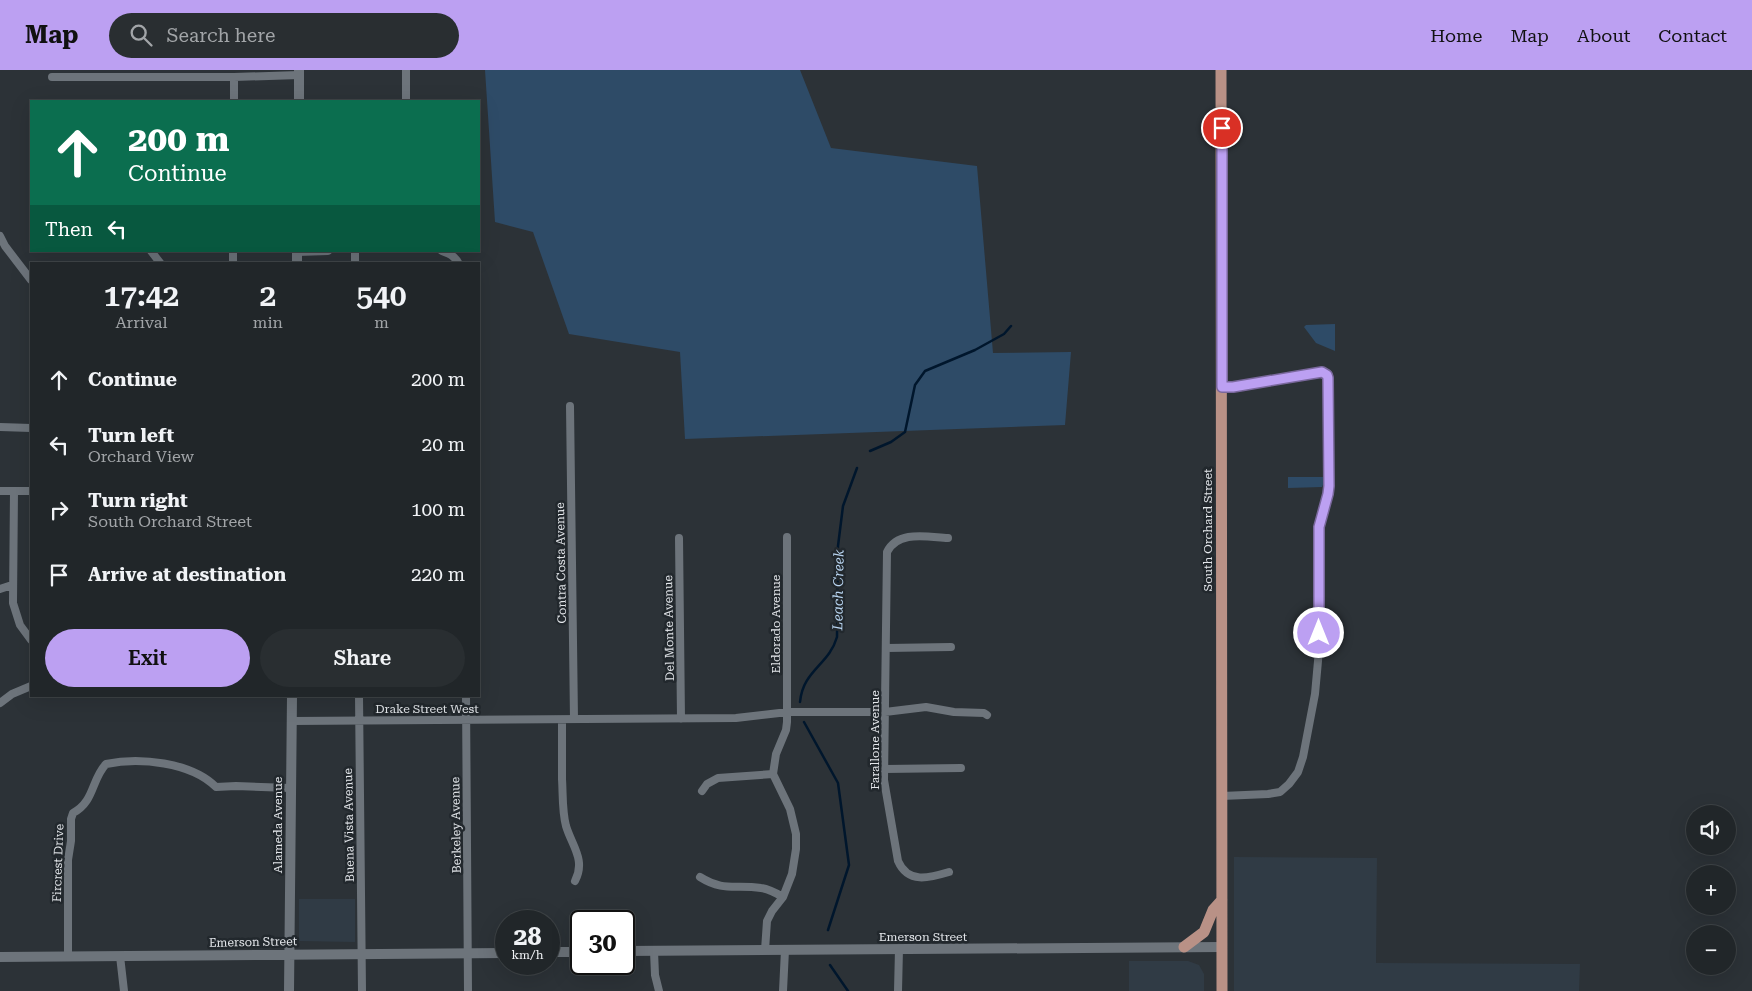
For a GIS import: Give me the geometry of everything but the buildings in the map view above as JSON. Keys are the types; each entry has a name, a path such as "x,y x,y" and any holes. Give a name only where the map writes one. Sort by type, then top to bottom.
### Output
{"main road":[{"name":"South Orchard Street","path":"1221,70 1222,991"},
{"path":"298,100 299,73"},
{"name":"Alameda Avenue","path":"289,991 292,697"},
{"path":"1184,947 1204,932 1213,910 1222,900"},
{"name":"Emerson Street","path":"635,951 1222,946"},
{"name":"Emerson Street","path":"0,957 495,952"}],"street":[{"path":"406,70 406,100"},
{"path":"52,77 128,73 234,77 299,73"},
{"path":"234,77 234,100"},
{"path":"0,236 5,246 30,279"},
{"path":"152,252 159,262"},
{"path":"444,252 452,255 458,261"},
{"path":"1222,387 1233,387 1322,372 1328,378 1329,404 1329,491 1319,527 1318,659 1315,694 1303,757 1298,772 1280,792 1222,796"},
{"name":"Contra Costa Avenue","path":"570,406 574,719"},
{"path":"0,428 30,428"},
{"path":"0,491 30,490"},
{"path":"14,491 12,585 14,610 24,632 30,639"},
{"name":"Eldorado Avenue","path":"773,774 776,754 786,730 788,712 787,537"},
{"name":"Farallone Avenue","path":"948,538 904,537 893,542 886,556 887,648 884,780 898,861 901,868 904,872 913,876 933,877 949,872"},
{"name":"Del Monte Avenue","path":"679,538 681,719"},
{"path":"0,589 12,585"},
{"path":"887,648 951,647"},
{"path":"0,704 12,694 30,686"},
{"name":"Buena Vista Avenue","path":"359,697 362,991"},
{"name":"Berkeley Avenue","path":"466,697 468,991"},
{"path":"574,719 736,718 788,712 885,712 926,706 940,710 984,713 987,715"},
{"name":"Drake Street West","path":"292,721 574,719"},
{"path":"562,720 564,810 566,826 576,846 579,859 579,874 575,881"},
{"name":"Fircrest Drive","path":"68,956 68,860 71,841 71,819 73,813 83,807 87,801 106,764 155,762 170,764 201,776 216,787 290,788"},
{"path":"885,769 961,768"},
{"path":"702,791 707,784 718,778 773,774 790,809 796,834 792,874 783,897 767,921 765,950"},
{"path":"700,877 719,887 761,888 783,897"},
{"path":"898,991 899,949"},
{"path":"783,991 785,950"},
{"path":"654,951 655,975 659,991"},
{"path":"120,956 124,991"}],"shaded area":[{"path":"485,70 800,70 831,148 977,166 993,353 1071,352 1065,425 685,439 680,352 569,334 533,232 495,222"},
{"path":"1335,324 1335,351 1316,343 1304,327 1306,325"},
{"path":"1288,477 1323,477 1324,483 1322,487 1288,488"},
{"path":"1234,857 1377,858 1376,963 1580,964 1579,991 1234,991"},
{"path":"299,899 355,899 355,942 299,941"},
{"path":"1129,961 1188,961 1199,965 1204,974 1204,991 1129,991"}],"waterway":[{"name":"Leach Creek","path":"870,451 891,442 905,432 915,385 925,371 975,350 1004,334 1011,326"},
{"name":"Leach Creek","path":"800,702 806,682 833,647 837,637 838,546 843,506 857,468"},
{"name":"Leach Creek","path":"804,722 838,783 849,865 828,930"},
{"name":"Leach Creek","path":"830,965 848,991"}],"route":[{"path":"1222,128 1222,387 1233,387 1322,372 1328,378 1329,486 1319,527 1319,633"}]}
